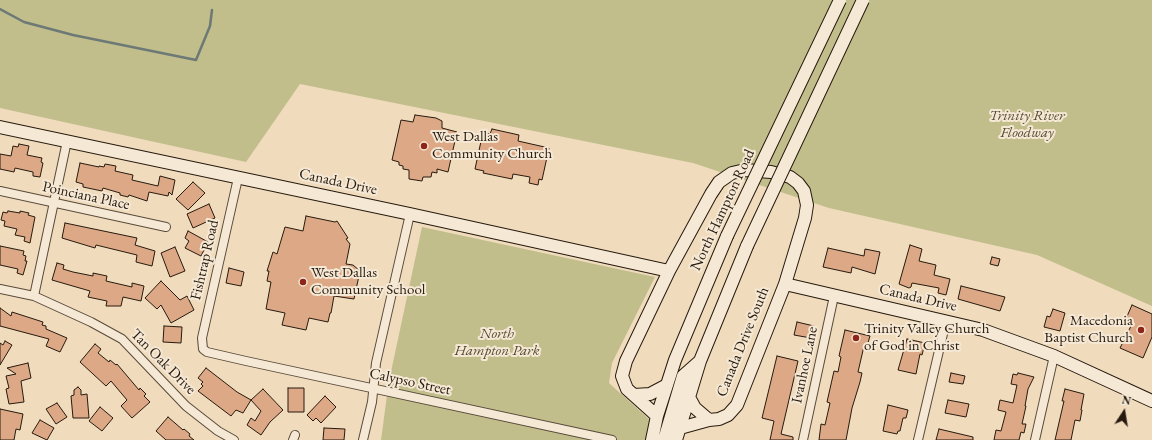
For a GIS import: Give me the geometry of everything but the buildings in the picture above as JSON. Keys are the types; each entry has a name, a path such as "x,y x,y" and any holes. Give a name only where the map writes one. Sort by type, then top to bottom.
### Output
{"street":[{"name":"North Hampton Road","path":"652,440 657,416 675,360 727,236 840,0"},
{"path":"676,440 700,361 747,246 863,0"},
{"name":"Canada Drive","path":"0,127 410,214 669,271"},
{"path":"34,296 67,141"},
{"name":"Canada Drive South","path":"669,271 711,194 719,182 732,173 753,169 771,172 790,177 798,183 804,191 806,204 805,218 785,284 737,405 728,415 719,419 709,420 680,428"},
{"name":"Fishtrap Road","path":"203,349 202,338 238,178"},
{"name":"Poinciana Place","path":"0,191 166,227"},
{"path":"363,440 372,402 376,363 410,214"},
{"path":"657,416 627,389 622,376 626,361 669,271"},
{"name":"Canada Drive","path":"785,284 983,330 1054,356 1152,401"},
{"name":"Tan Oak Drive","path":"0,289 34,296 91,322 122,339 186,406 218,431 234,440"},
{"name":"Ivanhoe Lane","path":"803,440 834,296"},
{"path":"918,440 946,321"},
{"name":"Calypso Street","path":"203,349 226,356 373,389 612,440"},
{"path":"1035,440 1054,356"},
{"path":"664,440 683,376 700,361"},
{"path":"634,396 650,394 667,385"},
{"path":"689,397 695,408 709,420"}],"green space":[{"name":"Trinity River Floodway","path":"0,0 1152,0 1152,306 1037,255 829,208 693,163 300,84 246,162 0,108"},
{"name":"North Hampton Park","path":"422,227 655,277 612,363 609,383 651,421 647,440 381,440 389,381"}],"waterway":[{"path":"0,9 24,22 73,35 196,60 210,26 212,10"}],"place":[{"name":"West Dallas Community Church","path":"424,146"},
{"name":"West Dallas Community School","path":"303,282"},
{"name":"Macedonia Baptist Church","path":"1141,330"},
{"name":"Trinity Valley Church of God in Christ","path":"856,338"}]}
